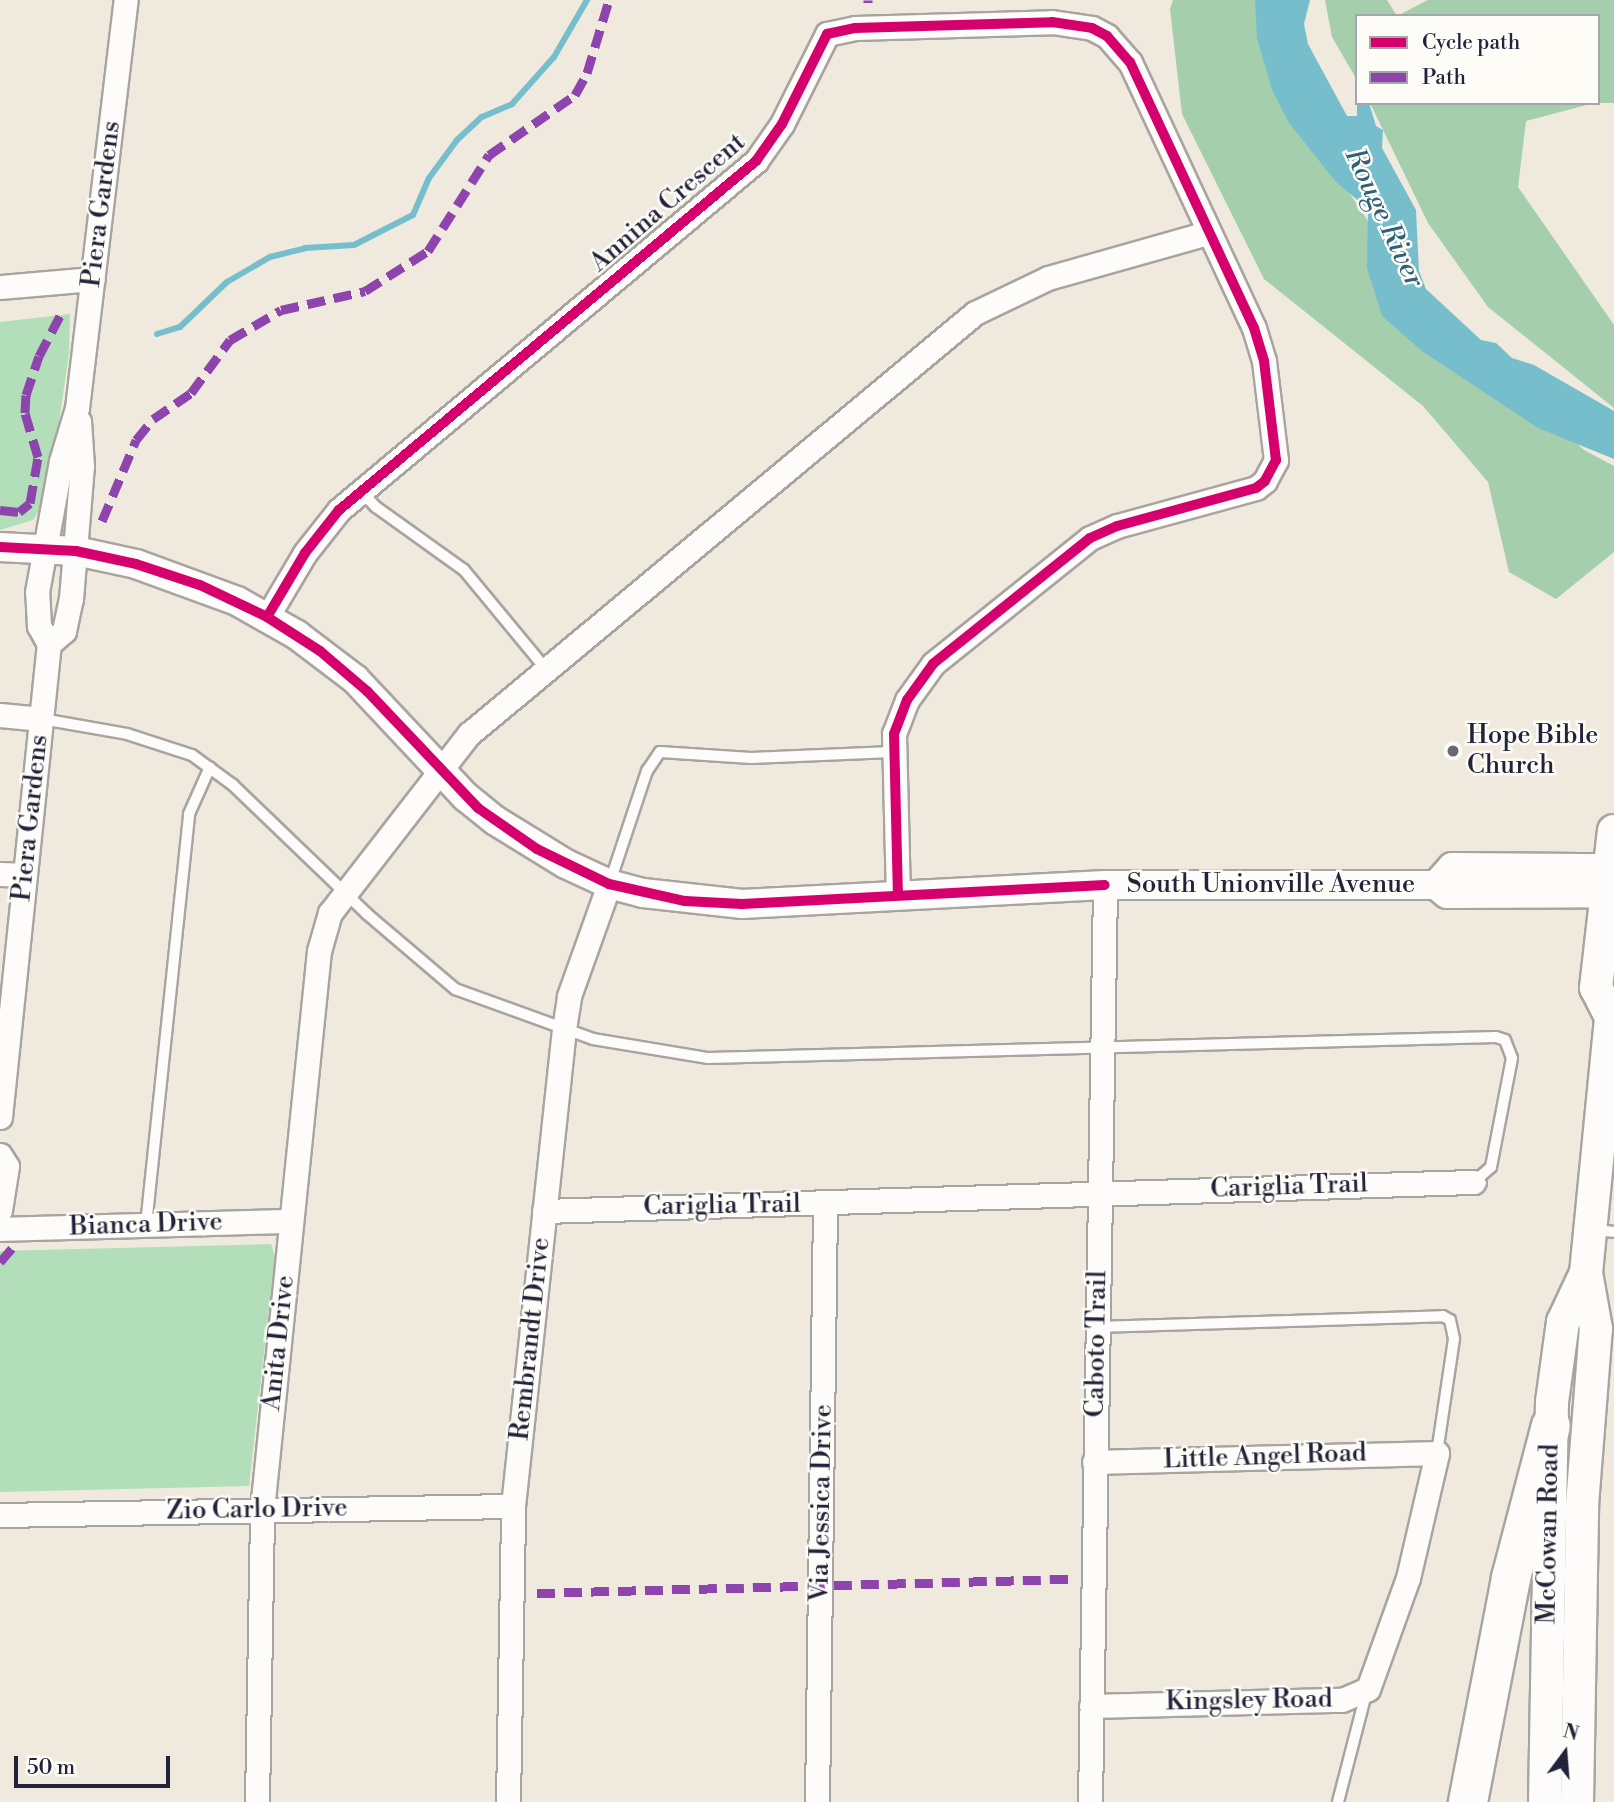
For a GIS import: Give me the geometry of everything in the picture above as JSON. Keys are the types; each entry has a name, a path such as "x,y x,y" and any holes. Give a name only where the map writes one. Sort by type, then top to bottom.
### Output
{"highway":[{"path":"1468,1802 1511,1578 1551,1426"}],"main road":[{"name":"McCowan Road","path":"1545,1802 1551,1426 1563,1322 1602,1231 1612,1015 1595,988 1611,881 1614,831"},
{"name":"McCowan Road","path":"1577,1802 1582,1504 1596,1329 1586,1273"}],"street":[{"name":"Piera Gardens","path":"49,644 64,631 76,551 82,466 78,408 127,0"},
{"name":"Annina Crescent","path":"267,617 311,544 360,490 756,161 782,124 823,39 833,31 1052,22 1092,28 1107,36 1130,62 1207,233"},
{"path":"346,893 469,734 545,668 975,313 1006,295 1048,278 1207,233 1254,328 1264,360 1276,448 1272,470 1256,488 1117,526 1090,538 933,664 899,716 892,752 898,895"},
{"path":"0,287 93,279"},
{"name":"Piera Gardens","path":"0,1116 49,644 39,626 37,592 61,461 78,408"},
{"name":"South Unionville Avenue","path":"0,547 76,551 183,578 267,617 355,679 478,808 514,834 609,884 716,904 1105,885 1436,885 1452,867 1611,881"},
{"path":"0,715 42,719"},
{"path":"0,874 25,875"},
{"name":"Rembrandt Drive","path":"508,1802 513,1506 564,1029 569,996 609,884"},
{"name":"Caboto Trail","path":"1090,1802 1105,885"},
{"name":"Anita Drive","path":"257,1802 262,1510 319,951 330,914 346,893"},
{"path":"0,1155 8,1166 0,1210"},
{"name":"Cariglia Trail","path":"544,1211 1474,1182"},
{"name":"Via Jessica Drive","path":"817,1802 825,1203"},
{"name":"Bianca Drive","path":"0,1229 291,1221"},
{"name":"Little Angel Road","path":"1094,1462 1437,1452"},
{"name":"Kingsley Road","path":"1091,1706 1342,1700 1368,1689 1408,1578 1437,1452"},
{"name":"Zio Carlo Drive","path":"0,1515 513,1506"}],"lane":[{"path":"360,490 376,507 464,570 545,668"},
{"path":"42,719 127,734 191,755 210,768 455,989 564,1029 695,1058 1101,1046"},
{"path":"609,884 647,771 660,752 737,758 892,752"},
{"path":"145,1225 189,814 210,768"},
{"name":"Cariglia Trail","path":"1101,1046 1496,1037 1505,1040 1512,1058 1492,1167 1474,1182"},
{"path":"1097,1327 1443,1316 1450,1320 1454,1339 1437,1452"},
{"path":"1338,1802 1368,1689"}],"green space":[{"path":"1173,0 1265,0 1344,185 1378,236 1510,383 1584,450 1614,466 1614,552 1556,599 1509,572 1488,482 1423,406 1264,279 1182,114 1170,9"},
{"path":"1325,0 1387,0 1396,14 1355,14 1355,77 1332,37"},
{"path":"1428,0 1614,0 1614,103 1600,103 1600,14 1401,14"},
{"path":"1371,105 1586,105 1526,121 1518,187 1614,325 1614,408 1488,307 1428,223"},
{"path":"70,314 69,354 48,496 33,520 0,530 0,322"},
{"path":"271,1244 275,1256 249,1486 0,1492 0,1251"}],"water":[{"name":"Rouge River","path":"1255,0 1310,0 1304,24 1308,44 1347,116 1357,116 1357,105 1370,105 1376,126 1383,130 1382,148 1416,210 1419,271 1426,289 1481,340 1496,343 1512,358 1534,365 1614,411 1614,459 1538,428 1422,351 1382,316 1367,268 1368,209 1336,182 1289,123 1272,90 1257,38"}],"waterway":[{"path":"157,334 180,327 227,282 270,257 305,248 354,245 413,215 429,178 457,140 482,117 512,104 554,57 587,0"}],"marked path":[{"path":"102,521 136,440 153,419 191,393 230,340 281,310 365,291 428,251 489,155 575,95 587,73 609,0"},
{"path":"0,510 19,512 30,503 38,457 25,413 26,395 39,356 62,312"},
{"path":"0,1262 13,1247"},
{"path":"537,1593 1068,1579"}],"cycle path":[{"path":"267,617 305,553 339,510 756,161 782,124 827,34 855,28 1052,22 1092,28 1107,36 1130,62 1254,328 1264,361 1276,460 1265,481 1256,488 1117,526 1090,538 933,664 907,700 894,734 898,895"},
{"path":"0,547 76,551 136,564 200,585 267,617 320,651 367,691 478,808 537,849 609,884 685,901 742,904 1105,885"}],"place":[{"name":"Hope Bible Church","path":"1453,751"}]}
